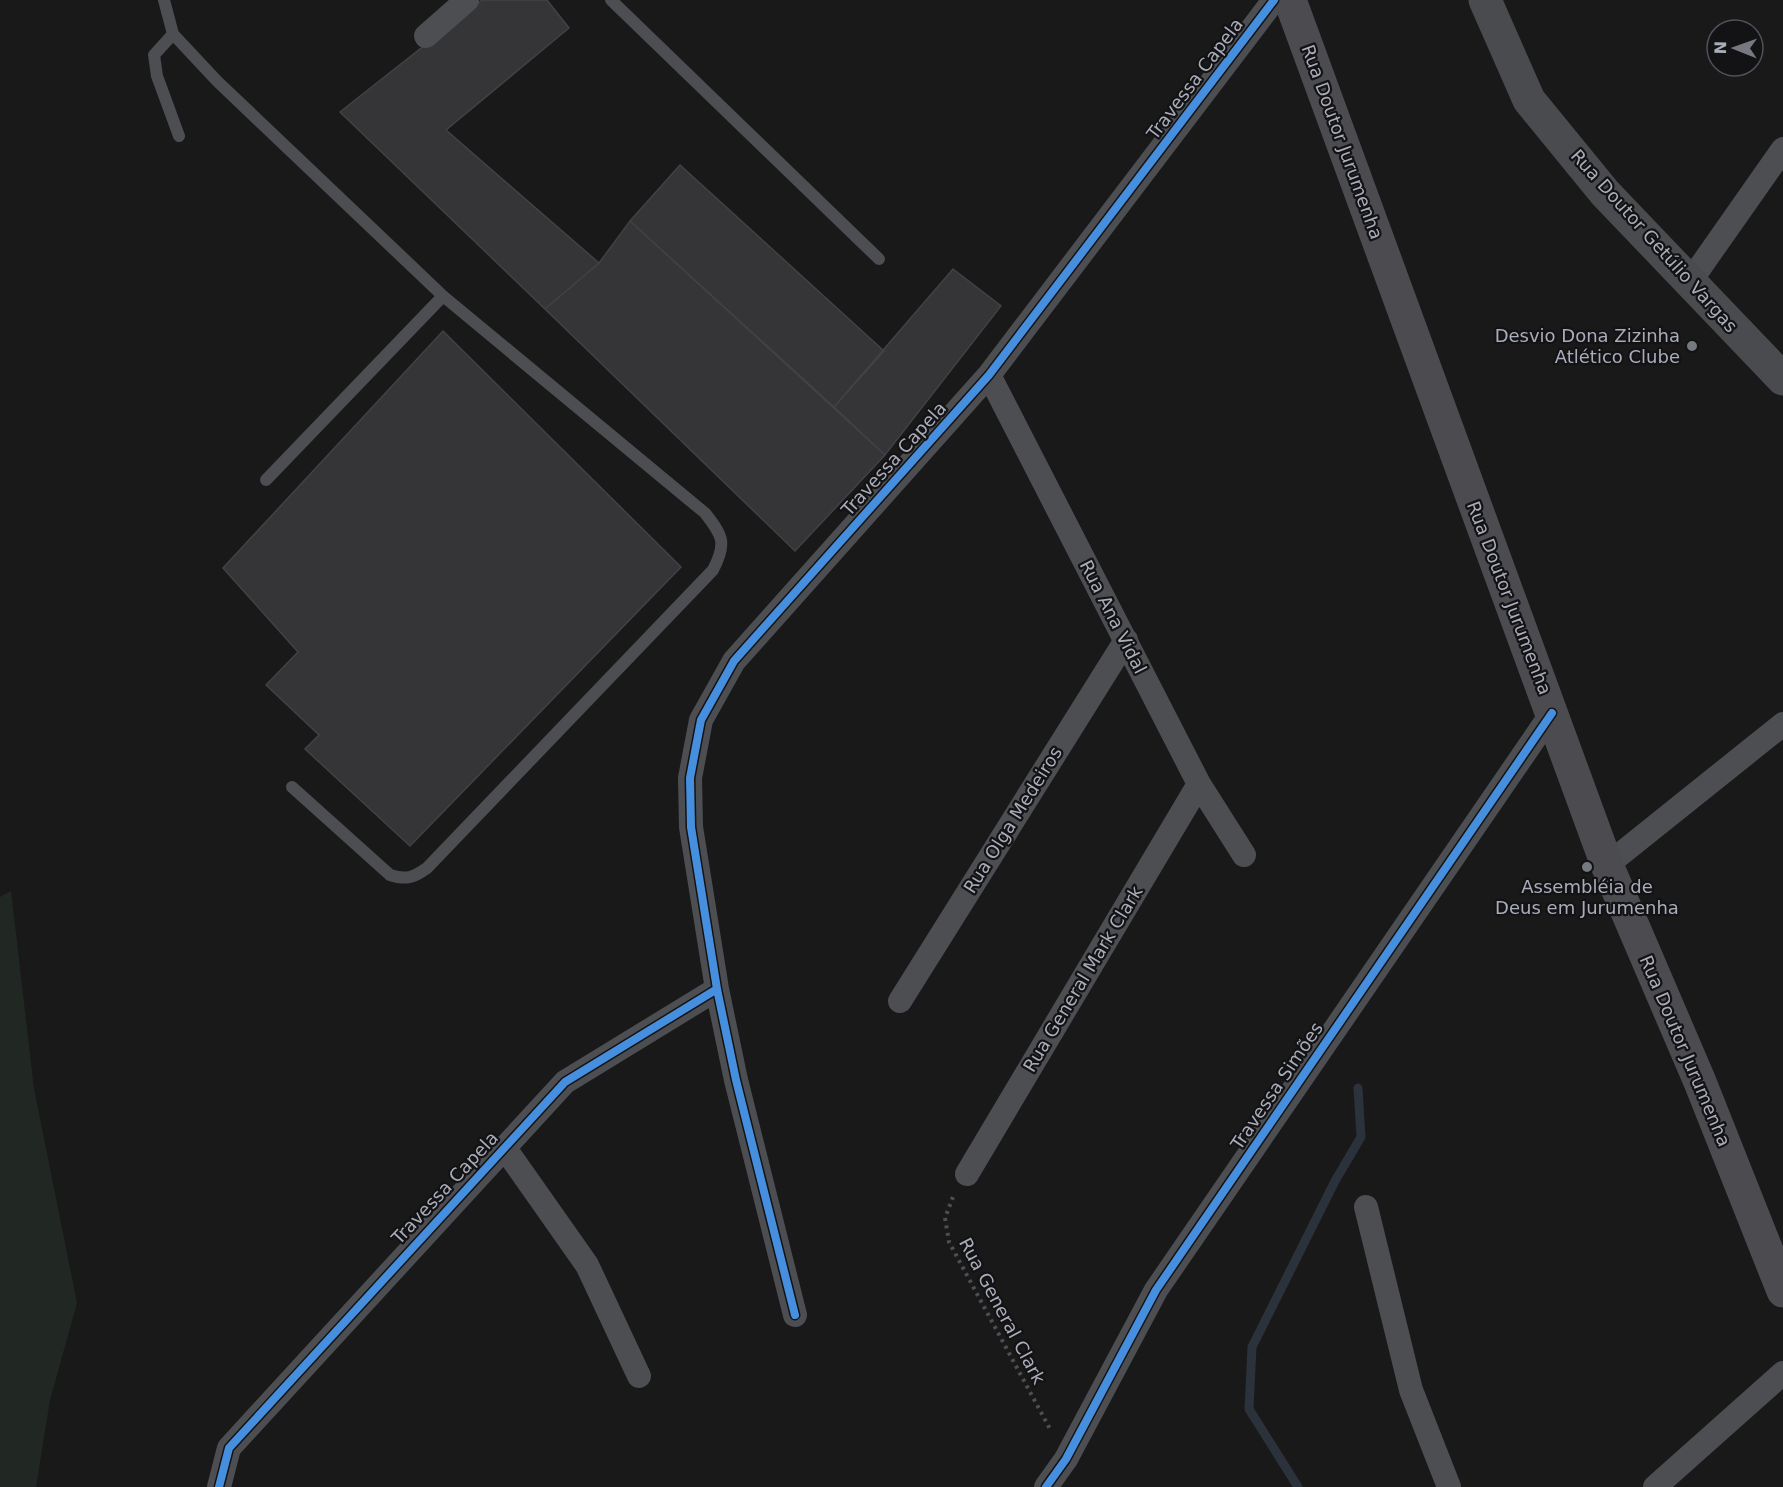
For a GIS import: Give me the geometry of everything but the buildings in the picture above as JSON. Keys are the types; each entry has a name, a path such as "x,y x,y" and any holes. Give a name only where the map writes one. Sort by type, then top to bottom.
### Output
{"main road":[{"name":"Rua Doutor Jurumenha","path":"1290,0 1606,865 1700,1082 1783,1291"},
{"name":"Rua Doutor Getúlio Vargas","path":"1485,0 1529,100 1605,193 1783,379"}],"street":[{"path":"426,36 467,0"},
{"name":"Travessa Capela","path":"795,1315 736,1080 717,989 691,826 690,778 701,720 734,661 989,375 1274,0"},
{"path":"1689,283 1783,149"},
{"name":"Rua Ana Vidal","path":"989,375 1199,784 1244,855"},
{"name":"Rua Olga Medeiros","path":"900,1001 1126,640"},
{"name":"Travessa Simões","path":"1046,1487 1066,1459 1156,1290 1552,712"},
{"path":"1606,865 1783,724"},
{"name":"Rua General Mark Clark","path":"966,1174 1199,784"},
{"name":"Travessa Capela","path":"219,1487 230,1448 565,1082 717,989"},
{"name":"Travessa Capela","path":"504,1147 587,1265 639,1376"},
{"path":"1366,1207 1411,1390 1449,1487"},
{"path":"1655,1487 1783,1373"}],"lane":[{"path":"164,0 173,33 216,81 443,296 705,513 720,533 723,552 705,579 427,868 414,877 402,879 390,875 292,787"},
{"path":"611,0 879,259"},
{"path":"173,33 154,55 157,76 179,136"},
{"path":"266,480 443,296"}],"shaded area":[{"path":"11,891 34,1089 77,1303 50,1400 36,1487 0,1487 0,897"}],"waterway":[{"path":"1298,1487 1249,1409 1252,1347 1335,1181 1361,1137 1358,1088"}],"cycle path":[{"path":"795,1315 736,1080 717,989 691,827 690,778 701,720 734,661 989,375 1274,0"},
{"path":"1046,1487 1066,1459 1156,1290 1552,713"},
{"path":"219,1487 229,1448 565,1082 717,989"}],"place":[{"name":"Desvio Dona Zizinha Atlético Clube","path":"1692,346"},
{"name":"Assembléia de Deus em Jurumenha","path":"1587,867"}]}
